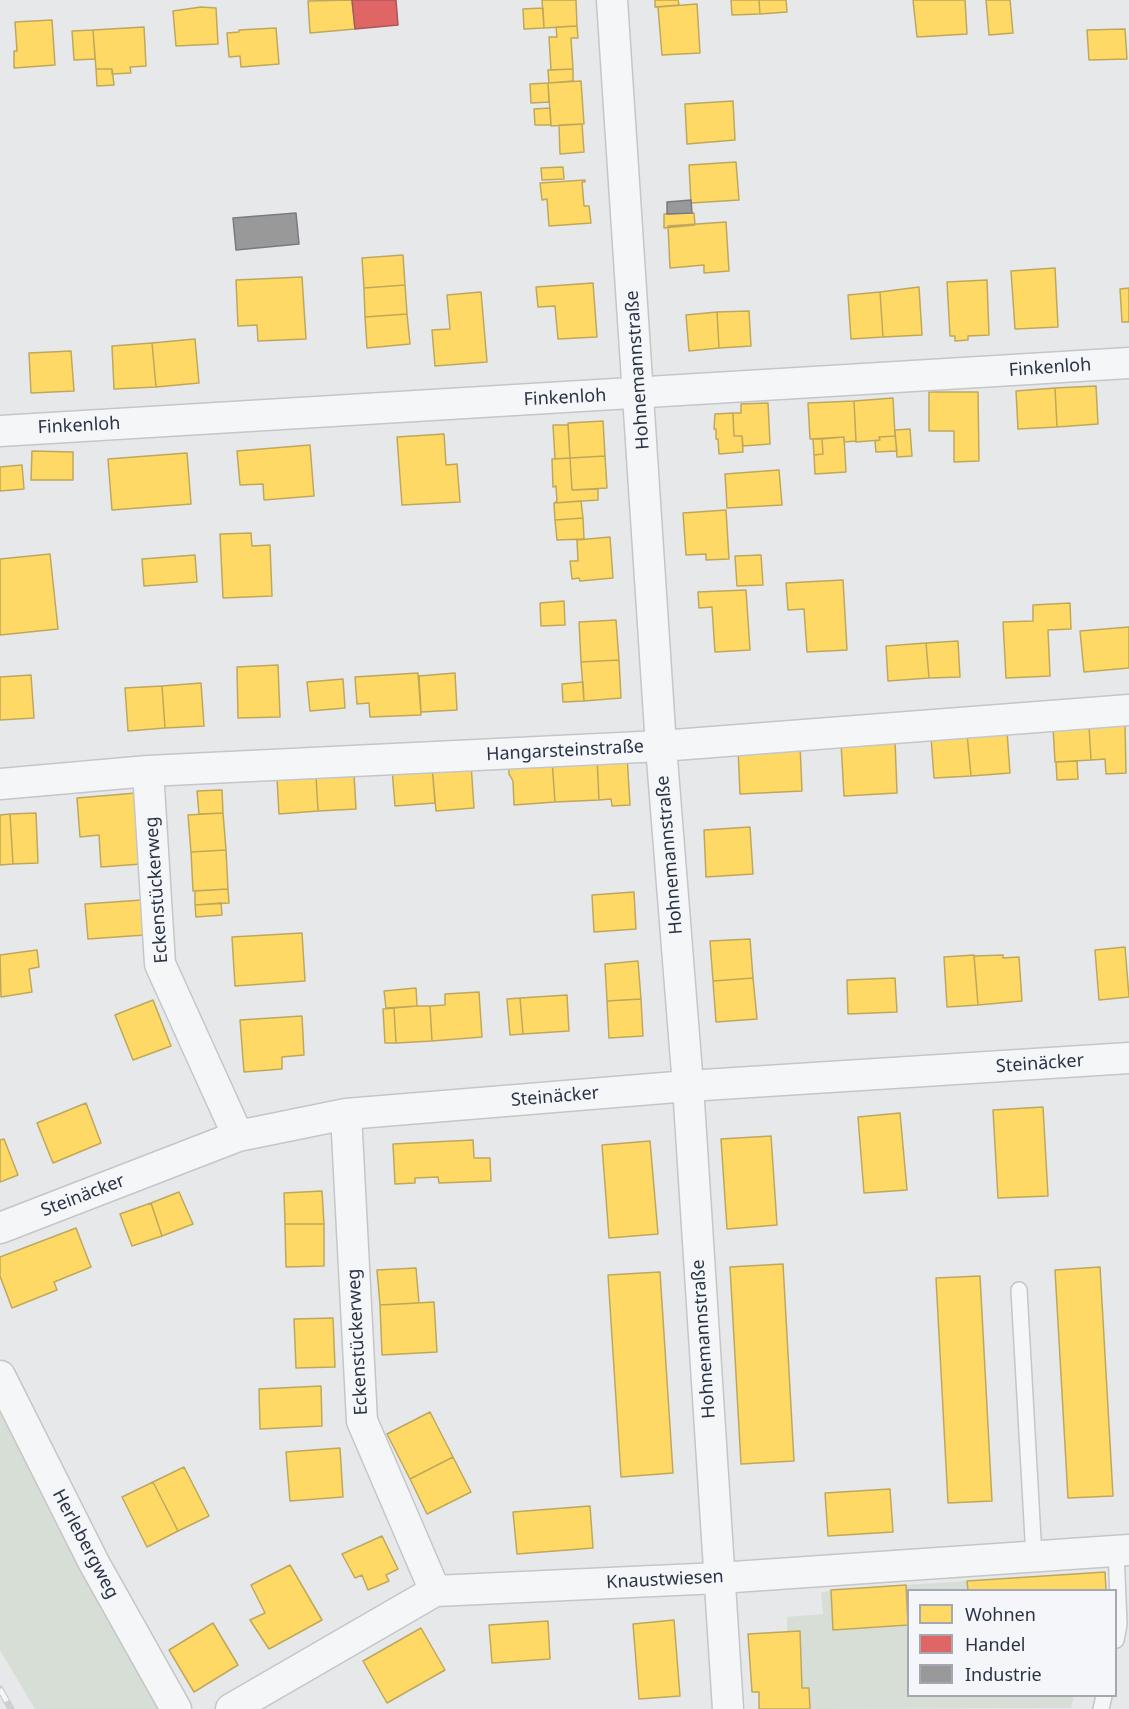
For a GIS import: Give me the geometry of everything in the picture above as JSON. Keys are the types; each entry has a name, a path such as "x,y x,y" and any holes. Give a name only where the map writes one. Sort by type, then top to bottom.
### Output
{"street":[{"name":"Hohnemannstraße","path":"612,0 640,393 661,746 688,1086 728,1709"},
{"name":"Finkenloh","path":"0,431 1129,363"},
{"name":"Hangarsteinstraße","path":"0,784 148,771 661,746 1129,710"},
{"name":"Eckenstückerweg","path":"148,771 160,964 238,1136"},
{"name":"Steinäcker","path":"0,1228 238,1136 346,1114 688,1086 1129,1058"},
{"name":"Eckenstückerweg","path":"346,1114 362,1421 435,1591"},
{"name":"Herlebergweg","path":"0,1376 94,1563 176,1709"},
{"name":"Knaustwiesen","path":"231,1709 435,1591 719,1578 1122,1551"}],"lane":[{"path":"1019,1290 1034,1557"},
{"path":"1117,1635 1122,1551"}],"shaded area":[{"path":"0,1396 169,1709 35,1709 0,1650"},
{"path":"967,1581 968,1589 907,1589 907,1602 906,1585"},
{"path":"831,1590 833,1630 907,1625 907,1697 1074,1697 1071,1708 810,1709 809,1688 802,1688 800,1632 787,1632 787,1617 823,1614 821,1593"}],"building: Wohnen":[{"path":"352,0 355,29 310,33 308,1"},
{"path":"542,0 576,0 577,26 544,28"},
{"path":"655,0 678,0 679,5 655,7"},
{"path":"731,0 759,0 760,14 732,15"},
{"path":"759,0 786,0 787,12 760,14"},
{"path":"913,0 965,0 967,34 917,37"},
{"path":"986,0 1010,0 1013,33 989,35"},
{"path":"697,4 700,53 662,55 658,7"},
{"path":"201,7 216,8 218,44 176,46 173,11"},
{"path":"543,8 544,28 524,29 523,9"},
{"path":"52,20 55,65 14,68 14,51 17,51 15,22"},
{"path":"577,26 578,38 571,38 573,69 551,70 549,37 557,37 556,27"},
{"path":"144,27 146,66 130,67 131,73 112,74 112,69 96,69 93,30"},
{"path":"276,28 279,64 241,67 240,56 229,57 227,33"},
{"path":"1125,29 1127,59 1089,60 1087,30"},
{"path":"93,30 95,59 74,60 72,31"},
{"path":"96,69 112,69 114,85 97,86"},
{"path":"573,69 573,81 549,83 548,70"},
{"path":"581,81 584,124 551,126 548,83"},
{"path":"548,83 549,102 531,103 530,84"},
{"path":"733,101 735,140 687,144 685,104"},
{"path":"550,108 551,125 535,125 534,109"},
{"path":"582,124 584,152 560,154 559,125"},
{"path":"736,162 739,200 691,203 689,165"},
{"path":"563,167 564,179 542,180 541,168"},
{"path":"585,180 582,182 584,206 589,206 591,223 549,226 547,199 542,200 540,183"},
{"path":"694,213 695,225 664,228 664,214"},
{"path":"726,222 729,271 704,273 704,265 670,268 668,226"},
{"path":"403,255 405,285 364,288 362,258"},
{"path":"1055,268 1058,327 1015,329 1011,271"},
{"path":"302,277 306,339 258,341 257,325 238,326 236,280"},
{"path":"987,280 989,335 968,336 968,340 955,341 955,336 950,336 947,282"},
{"path":"593,283 597,337 558,339 555,306 538,307 536,287"},
{"path":"405,285 407,314 365,317 364,288"},
{"path":"919,287 922,335 883,337 880,292"},
{"path":"1129,288 1129,322 1122,322 1120,289"},
{"path":"481,292 487,362 435,366 432,330 450,329 447,295"},
{"path":"880,292 883,337 851,339 848,295"},
{"path":"749,311 751,346 719,348 717,312"},
{"path":"717,312 719,348 689,351 686,315"},
{"path":"407,314 410,344 367,348 365,317"},
{"path":"195,339 199,383 156,387 152,343"},
{"path":"152,343 156,387 114,389 112,346"},
{"path":"71,351 74,391 31,393 29,353"},
{"path":"1096,386 1098,424 1057,427 1055,388"},
{"path":"1055,388 1057,427 1018,429 1016,391"},
{"path":"929,392 978,392 979,461 954,462 954,431 929,431"},
{"path":"893,398 895,436 856,442 854,401"},
{"path":"854,401 856,441 844,442 844,437 810,439 808,403"},
{"path":"768,403 770,444 743,446 742,436 734,436 733,413 741,413 741,404"},
{"path":"733,413 734,436 742,436 743,452 719,454 716,429 714,429 715,414"},
{"path":"603,421 605,456 570,458 568,423"},
{"path":"553,425 568,425 570,458 555,459"},
{"path":"910,429 912,456 897,457 895,430"},
{"path":"444,434 446,465 457,464 460,502 402,505 397,437"},
{"path":"895,436 897,451 876,452 875,441 880,440 879,437"},
{"path":"844,437 846,472 815,474 814,455 823,454 822,439"},
{"path":"813,439 822,439 823,454 814,455"},
{"path":"310,445 314,496 264,500 263,484 240,485 237,451"},
{"path":"32,451 73,452 73,480 31,480"},
{"path":"187,453 191,504 112,510 108,459"},
{"path":"605,456 607,488 572,490 570,458"},
{"path":"570,458 572,490 598,489 598,500 554,503 557,501 556,486 553,487 552,459"},
{"path":"22,465 24,489 0,491 0,467"},
{"path":"779,470 782,505 727,508 725,474"},
{"path":"581,501 583,518 555,520 554,503"},
{"path":"726,510 729,559 706,560 706,554 686,555 683,513"},
{"path":"583,518 584,539 557,540 555,520"},
{"path":"251,533 252,546 270,545 272,596 223,598 220,534"},
{"path":"610,537 613,578 580,581 579,578 572,579 570,561 578,561 577,540"},
{"path":"50,554 58,629 0,635 0,559"},
{"path":"195,555 197,582 144,586 142,559"},
{"path":"761,555 763,585 737,586 735,556"},
{"path":"843,580 847,650 807,652 804,609 788,610 786,583"},
{"path":"746,590 750,650 715,652 712,607 699,608 698,592"},
{"path":"564,601 565,625 541,626 540,603"},
{"path":"1070,603 1071,629 1048,630 1050,676 1006,678 1003,622 1033,621 1033,605"},
{"path":"616,620 619,660 581,662 579,622"},
{"path":"1129,627 1129,668 1084,672 1080,631"},
{"path":"958,641 960,677 929,678 926,643"},
{"path":"926,643 929,678 888,681 886,646"},
{"path":"619,660 621,698 584,701 581,662"},
{"path":"278,665 280,717 238,718 237,667"},
{"path":"418,673 421,715 370,717 369,703 357,704 355,677"},
{"path":"455,673 457,710 421,712 419,676"},
{"path":"31,675 34,718 0,720 0,677"},
{"path":"343,679 345,708 310,711 307,682"},
{"path":"583,682 584,701 563,702 562,684"},
{"path":"201,683 204,726 165,728 162,686"},
{"path":"162,686 165,728 128,731 125,688"},
{"path":"1125,723 1126,773 1106,774 1105,759 1091,760 1089,726"},
{"path":"1089,726 1091,760 1055,762 1053,727"},
{"path":"1007,731 1010,773 971,776 967,734"},
{"path":"967,734 971,776 934,778 931,737"},
{"path":"895,740 897,793 844,796 841,743"},
{"path":"800,745 802,791 740,794 738,748"},
{"path":"627,755 630,805 612,806 611,799 599,800 597,757"},
{"path":"597,758 599,800 555,802 552,761"},
{"path":"552,760 555,802 514,805 513,781 509,774 509,763"},
{"path":"1077,761 1078,779 1057,780 1056,762"},
{"path":"471,764 474,808 436,811 432,766"},
{"path":"432,766 435,803 395,806 392,769"},
{"path":"354,774 356,809 318,811 316,776"},
{"path":"316,776 318,811 279,814 277,778"},
{"path":"222,790 223,813 199,814 197,791"},
{"path":"136,793 141,864 101,867 99,835 80,837 77,798"},
{"path":"36,813 38,863 13,864 10,814"},
{"path":"223,813 226,850 191,852 188,815"},
{"path":"10,814 13,864 0,865 0,815"},
{"path":"750,827 753,874 706,877 704,830"},
{"path":"226,850 228,889 193,891 191,852"},
{"path":"228,889 229,903 195,905 195,891"},
{"path":"634,892 636,929 594,932 592,895"},
{"path":"142,900 145,935 88,939 85,904"},
{"path":"221,903 222,915 196,917 195,905"},
{"path":"302,933 305,981 235,986 232,937"},
{"path":"750,939 753,978 713,981 710,941"},
{"path":"1125,947 1129,997 1099,1000 1095,950"},
{"path":"37,950 39,967 29,969 32,992 1,997 0,955"},
{"path":"974,955 978,1005 947,1007 944,957"},
{"path":"1003,955 1003,958 1019,957 1022,1001 978,1005 974,956"},
{"path":"638,961 641,999 607,1001 605,964"},
{"path":"753,978 757,1019 716,1022 713,981"},
{"path":"895,978 897,1012 848,1014 847,980"},
{"path":"416,988 417,1006 386,1008 384,991"},
{"path":"479,992 482,1037 432,1041 430,1006 445,1005 445,994"},
{"path":"567,995 569,1031 523,1034 520,998"},
{"path":"520,998 523,1034 510,1035 507,999"},
{"path":"641,999 643,1036 609,1038 607,1001"},
{"path":"153,1000 171,1046 133,1060 115,1015"},
{"path":"430,1006 432,1041 396,1043 394,1008"},
{"path":"394,1008 396,1043 385,1043 383,1009"},
{"path":"302,1016 304,1055 282,1057 282,1069 244,1072 240,1020"},
{"path":"86,1103 101,1143 53,1163 37,1123"},
{"path":"1043,1107 1048,1196 998,1198 993,1110"},
{"path":"900,1113 907,1190 864,1193 858,1117"},
{"path":"771,1136 777,1225 727,1229 721,1139"},
{"path":"4,1139 18,1175 0,1182 0,1140"},
{"path":"473,1140 474,1158 490,1158 491,1181 439,1183 438,1177 415,1178 415,1183 395,1184 393,1144"},
{"path":"650,1141 658,1234 609,1238 602,1145"},
{"path":"322,1191 324,1224 285,1224 284,1193"},
{"path":"179,1192 193,1224 162,1236 151,1203"},
{"path":"151,1203 162,1236 132,1246 120,1214"},
{"path":"285,1224 324,1224 324,1266 286,1267"},
{"path":"76,1228 91,1267 54,1282 57,1290 12,1308 0,1276 0,1257"},
{"path":"783,1264 794,1461 741,1464 730,1267"},
{"path":"1100,1267 1113,1496 1068,1498 1055,1270"},
{"path":"416,1268 419,1303 380,1305 377,1270"},
{"path":"660,1272 673,1473 621,1477 608,1275"},
{"path":"980,1276 992,1501 948,1503 936,1278"},
{"path":"434,1302 437,1352 382,1355 380,1305"},
{"path":"333,1318 335,1367 296,1368 294,1319"},
{"path":"321,1386 322,1426 260,1429 259,1389"},
{"path":"430,1412 453,1457 410,1479 387,1434"},
{"path":"340,1448 343,1497 290,1501 286,1452"},
{"path":"453,1457 471,1492 427,1514 410,1479"},
{"path":"184,1467 209,1516 178,1531 153,1482"},
{"path":"153,1482 178,1531 147,1547 122,1497"},
{"path":"890,1489 893,1532 828,1536 825,1493"},
{"path":"590,1506 593,1548 517,1554 513,1512"},
{"path":"382,1536 398,1569 386,1575 389,1581 368,1590 362,1575 355,1578 342,1554"},
{"path":"290,1565 322,1620 269,1649 250,1620 265,1613 251,1585"},
{"path":"1105,1572 1106,1589 968,1589 967,1581"},
{"path":"906,1585 907,1625 833,1630 831,1590"},
{"path":"674,1620 680,1696 639,1699 633,1624"},
{"path":"548,1621 550,1659 492,1663 489,1625"},
{"path":"213,1623 238,1665 194,1692 169,1650"},
{"path":"421,1628 445,1670 387,1703 363,1661"},
{"path":"800,1631 802,1688 809,1688 810,1709 759,1709 759,1692 752,1692 748,1634"}],"building: Handel":[{"path":"352,0 396,0 398,25 355,29"}],"building: Industrie":[{"path":"691,200 692,213 667,214 667,202"},
{"path":"296,213 299,244 236,250 233,218"}],"railway":[{"path":"0,1689 11,1709"}]}
